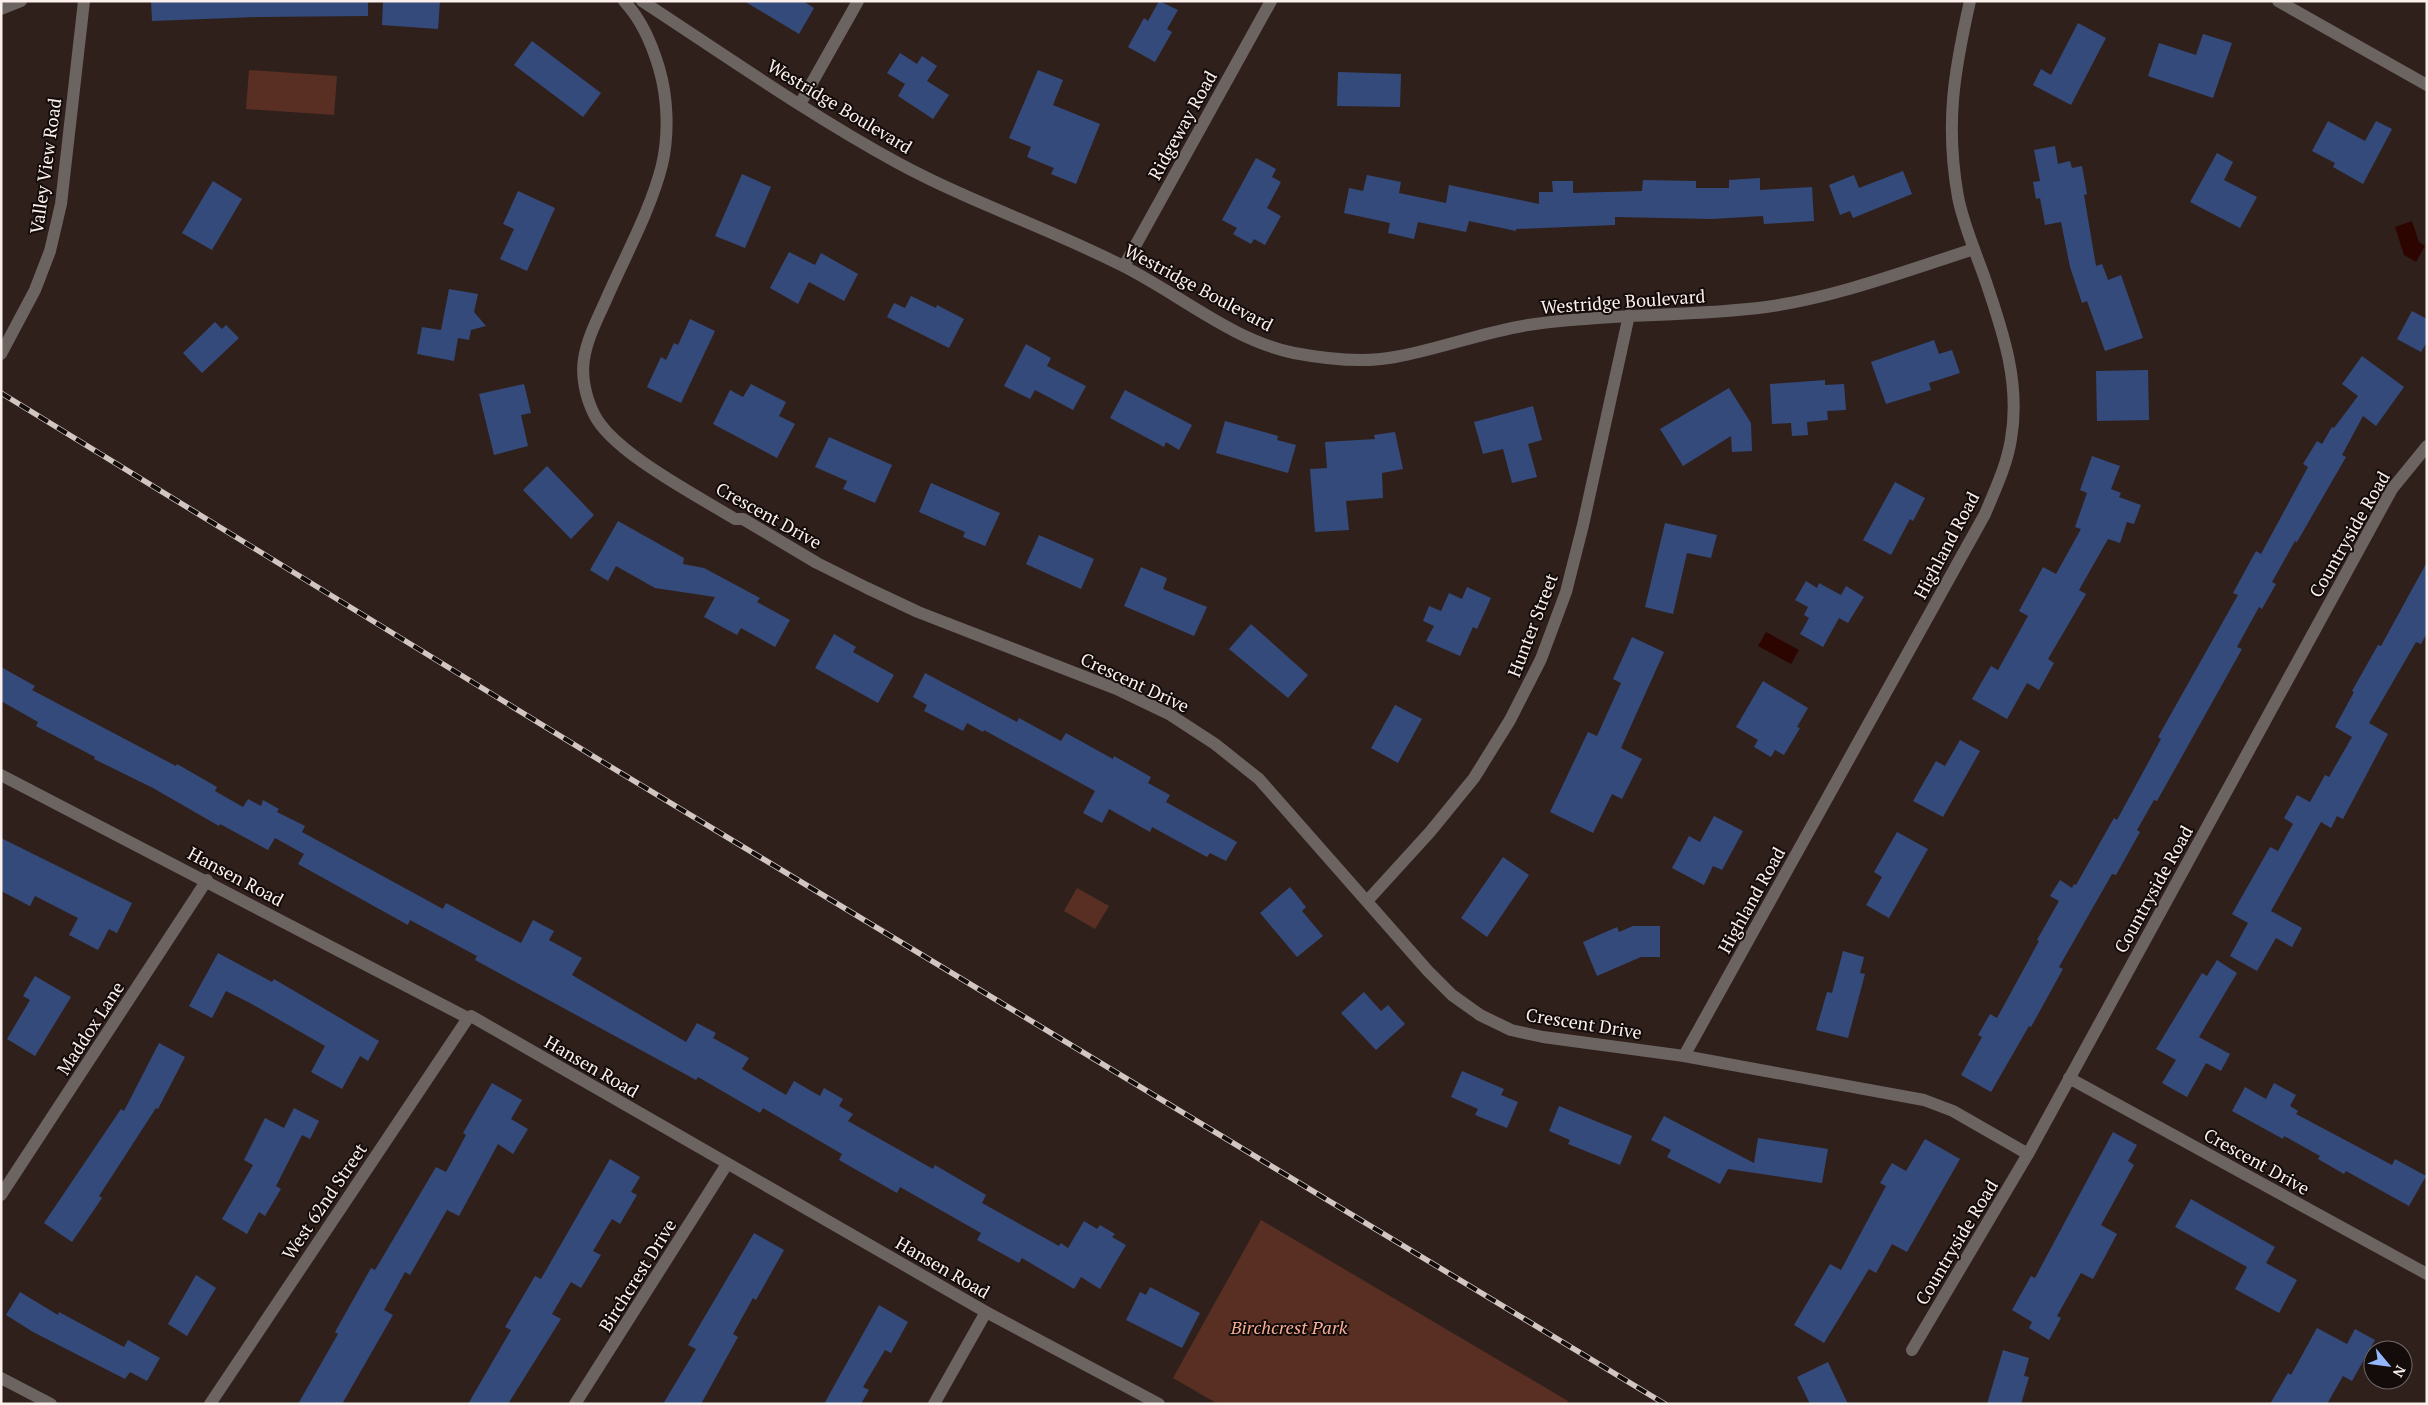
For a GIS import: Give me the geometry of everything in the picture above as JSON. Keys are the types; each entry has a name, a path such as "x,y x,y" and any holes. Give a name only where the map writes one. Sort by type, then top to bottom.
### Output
{"street":[{"path":"1,9 21,1"},
{"name":"Valley View Road","path":"1,354 35,290 50,251 61,204 84,1"},
{"name":"Crescent Drive","path":"624,1 651,43 663,82 666,124 662,165 648,203 592,331 584,359 585,388 594,415 611,437 634,456 735,519 743,519 817,562 868,588 918,612 1119,690 1169,714 1215,744 1259,779 1452,995 1488,1019 1510,1030 1543,1037 1684,1056 1924,1100 1953,1111 2028,1154"},
{"name":"Westridge Boulevard","path":"642,1 800,104 897,162 973,201 1124,266 1246,336 1292,353 1343,359 1392,358 1532,324 1629,315 1712,312 1767,306 1821,297 1974,249"},
{"path":"800,104 858,1"},
{"name":"Ridgeway Road","path":"1124,266 1271,1"},
{"name":"Highland Road","path":"1684,1056 1985,514 2000,477 2011,439 2014,400 2010,360 1959,199 1951,147 1952,95 1970,1"},
{"path":"2278,1 2427,84"},
{"name":"Hunter Street","path":"1368,900 1430,832 1474,778 1510,720 1542,658 1566,592 1583,525 1629,315"},
{"name":"Countryside Road","path":"1912,1350 2028,1154 2392,489 2427,446"},
{"name":"Hansen Road","path":"1,774 468,1018 471,1016 986,1312 1159,1404"},
{"name":"Maddox Lane","path":"1,1195 207,880"},
{"name":"West 62nd Street","path":"210,1404 468,1018"},
{"name":"Crescent Drive","path":"2070,1078 2427,1274"},
{"name":"Birchcrest Drive","path":"575,1404 727,1164"},
{"path":"934,1404 986,1312"},
{"path":"1,1378 51,1404"}],"green space":[{"path":"249,70 337,76 334,115 246,109"},
{"path":"1077,888 1109,906 1095,929 1064,911"},
{"name":"Birchcrest Park","path":"1261,1220 1568,1401 1567,1404 1218,1404 1173,1378"}],"shaded area":[{"path":"2412,221 2419,242 2425,246 2416,262 2404,255 2395,227"},
{"path":"1766,632 1799,650 1791,664 1758,646"}],"building":[{"path":"151,1 368,1 368,16 258,17 152,21"},
{"path":"383,1 440,1 438,29 382,25"},
{"path":"744,1 803,1 814,8 799,34"},
{"path":"1159,1 1178,10 1167,29 1172,32 1155,62 1128,47 1144,18 1148,21"},
{"path":"2078,23 2106,38 2071,105 2033,85 2041,69 2051,75"},
{"path":"2203,34 2232,43 2213,98 2148,76 2159,43 2196,55"},
{"path":"532,41 601,93 583,117 514,65"},
{"path":"900,53 917,64 922,56 937,66 927,81 949,95 933,119 898,96 905,84 887,73"},
{"path":"1038,70 1063,80 1053,105 1100,124 1076,184 1051,174 1054,168 1027,157 1031,147 1009,138"},
{"path":"1338,72 1401,74 1400,107 1337,106"},
{"path":"2328,121 2365,141 2376,121 2392,129 2363,184 2333,167 2335,163 2312,151"},
{"path":"2055,146 2058,164 2070,161 2072,168 2082,166 2087,194 2084,195 2096,266 2102,264 2108,280 2121,275 2143,338 2105,351 2087,301 2082,303 2070,267 2061,222 2045,225 2040,198 2036,199 2033,182 2040,181 2034,150"},
{"path":"2217,153 2233,162 2224,180 2257,197 2240,228 2190,202"},
{"path":"1256,158 1276,169 1272,177 1281,182 1267,208 1281,216 1265,245 1254,239 1251,244 1233,234 1237,228 1222,220"},
{"path":"1903,171 1912,194 1853,218 1850,211 1840,215 1829,185 1854,175 1859,188"},
{"path":"742,174 771,187 745,248 715,236"},
{"path":"1367,175 1401,182 1399,193 1446,203 1449,185 1539,204 1539,192 1553,192 1552,181 1573,181 1573,193 1642,191 1643,180 1696,181 1696,188 1729,188 1729,180 1760,178 1760,190 1812,187 1814,221 1764,224 1763,216 1712,219 1615,217 1615,225 1516,229 1516,231 1469,221 1466,232 1418,222 1414,239 1388,233 1390,223 1344,213 1349,188 1363,191"},
{"path":"213,181 242,199 212,250 182,233"},
{"path":"518,191 555,208 527,271 500,259 514,229 503,224"},
{"path":"789,252 815,265 821,253 858,274 844,301 809,282 798,304 770,288"},
{"path":"449,289 478,294 474,312 486,326 471,330 469,340 458,338 454,361 417,354 422,327 441,330"},
{"path":"911,296 936,308 937,305 964,319 949,348 887,317 894,303 905,308"},
{"path":"2412,311 2427,319 2427,342 2421,352 2397,339"},
{"path":"690,319 715,331 681,403 647,387 661,357 666,360 674,343 678,345"},
{"path":"215,322 222,329 226,325 239,338 202,373 183,353"},
{"path":"1934,340 1939,354 1952,350 1960,373 1929,383 1931,390 1886,404 1871,362"},
{"path":"1026,344 1051,358 1047,366 1086,386 1073,410 1035,390 1030,399 1004,386"},
{"path":"2362,356 2404,387 2376,426 2363,416 2342,455 2346,457 2272,582 2276,584 2262,609 2259,607 2237,647 2242,649 2157,801 2154,800 2137,830 2140,832 2116,875 2112,874 2059,967 2063,969 2031,1027 2029,1026 1991,1092 1961,1075 1982,1037 1978,1035 1990,1014 1997,1018 2039,941 2037,940 2059,901 2050,896 2060,880 2072,888 2074,884 2076,885 2114,818 2117,820 2161,739 2158,737 2238,595 2233,593 2256,551 2261,554 2308,467 2303,464 2317,441 2322,444 2332,427 2334,428 2358,396 2342,384"},
{"path":"2148,370 2149,420 2097,421 2096,371"},
{"path":"1825,380 1825,385 1844,384 1846,410 1827,411 1828,420 1807,422 1808,435 1792,436 1791,423 1772,424 1770,384"},
{"path":"524,384 531,413 521,415 528,446 494,455 479,394"},
{"path":"751,384 786,402 779,416 795,424 777,458 713,424 730,390 743,397"},
{"path":"1729,388 1751,423 1752,451 1732,452 1731,436 1683,466 1660,429"},
{"path":"1125,390 1192,425 1179,450 1166,442 1164,447 1110,418"},
{"path":"1533,406 1542,440 1528,444 1537,477 1512,483 1503,449 1483,454 1474,422"},
{"path":"1225,421 1278,436 1277,440 1296,445 1288,473 1216,453"},
{"path":"1395,432 1403,469 1382,473 1383,498 1346,501 1349,530 1315,532 1310,469 1327,468 1325,442 1375,439 1374,435"},
{"path":"829,437 892,465 875,503 843,489 847,481 815,467"},
{"path":"2092,456 2120,466 2111,489 2121,493 2119,497 2141,505 2134,524 2127,522 2120,543 2108,539 2079,590 2086,594 2048,659 2054,663 2039,690 2027,683 2007,719 1972,699 1991,666 1998,670 2028,616 2019,611 2043,567 2056,574 2081,529 2075,527 2087,493 2080,490"},
{"path":"547,466 594,515 571,539 523,490"},
{"path":"1895,482 1925,498 1913,521 1910,519 1891,555 1863,540"},
{"path":"931,483 1000,513 985,546 963,537 965,532 919,512"},
{"path":"618,521 684,558 683,564 704,568 760,598 757,602 790,620 775,647 741,628 737,635 704,617 715,597 655,588 616,566 608,581 590,570"},
{"path":"1665,523 1717,535 1711,558 1687,553 1673,614 1645,607"},
{"path":"1039,535 1094,559 1081,589 1026,564"},
{"path":"2427,562 2427,633 2421,644 2416,642 2369,723 2388,734 2343,819 2337,816 2331,828 2321,822 2271,911 2302,928 2292,947 2276,938 2257,971 2230,956 2248,923 2232,914 2270,847 2278,851 2293,824 2284,818 2297,795 2310,802 2325,775 2329,777 2352,737 2335,727 2354,692 2352,691 2378,645 2381,646"},
{"path":"1141,567 1167,578 1163,589 1207,607 1194,636 1124,606"},
{"path":"1806,581 1817,588 1819,583 1841,595 1846,586 1864,597 1848,623 1839,618 1823,647 1800,634 1809,618 1804,615 1808,607 1795,600"},
{"path":"1467,587 1491,598 1477,629 1473,627 1460,656 1426,641 1434,626 1423,621 1429,606 1441,611 1449,593 1462,599"},
{"path":"1251,624 1308,675 1288,698 1229,649"},
{"path":"834,634 856,647 853,652 894,675 878,703 815,668"},
{"path":"1632,637 1664,652 1621,748 1642,759 1622,799 1612,794 1593,833 1550,812 1588,732 1597,736 1621,683 1613,679"},
{"path":"1,667 35,686 32,690 176,766 177,764 217,787 215,791 243,807 248,799 261,806 263,800 279,809 277,812 305,826 302,832 443,909 446,903 521,943 533,920 554,931 549,940 582,958 572,975 686,1042 697,1023 716,1033 713,1038 749,1058 742,1069 786,1095 794,1081 820,1096 824,1088 843,1099 839,1106 853,1114 848,1121 933,1169 935,1165 986,1195 982,1203 1059,1246 1061,1243 1068,1248 1084,1221 1097,1229 1100,1225 1115,1234 1112,1237 1126,1245 1100,1289 1081,1277 1074,1289 1022,1258 1019,1263 977,1240 981,1233 900,1187 897,1193 839,1160 842,1154 763,1108 760,1113 698,1077 696,1080 475,960 477,956 410,920 408,925 298,864 304,854 275,838 268,850 220,824 219,826 153,788 94,759 95,757 36,726 38,722 1,701"},
{"path":"925,673 1017,722 1019,718 1061,741 1066,733 1113,759 1114,756 1151,777 1148,783 1170,795 1166,802 1237,842 1226,861 1210,853 1207,857 1152,827 1150,832 1109,809 1102,823 1083,813 1095,791 984,730 983,732 967,723 963,731 924,711 927,705 913,697"},
{"path":"1763,681 1808,708 1797,727 1800,728 1784,755 1775,750 1771,757 1754,747 1758,740 1736,727"},
{"path":"1395,705 1422,719 1398,763 1371,748"},
{"path":"1960,740 1980,751 1943,817 1913,801 1936,761 1945,766"},
{"path":"1714,816 1743,831 1722,870 1713,866 1704,885 1672,868 1689,836 1700,842"},
{"path":"1897,832 1928,849 1889,918 1866,905 1882,877 1874,872"},
{"path":"1,838 132,903 117,933 109,929 98,950 69,935 78,918 35,896 30,906 1,891"},
{"path":"1503,857 1529,875 1487,937 1461,918"},
{"path":"1290,887 1306,907 1302,911 1323,936 1297,957 1260,913"},
{"path":"1633,926 1660,926 1660,957 1641,957 1597,976 1583,942 1617,927 1619,932"},
{"path":"1843,951 1864,957 1860,973 1865,974 1848,1038 1816,1030 1827,992 1832,993"},
{"path":"218,953 272,982 274,979 379,1041 368,1061 360,1056 342,1089 311,1072 325,1046 250,1003 226,991 212,1018 189,1006"},
{"path":"2217,960 2237,973 2199,1037 2230,1054 2221,1071 2206,1063 2187,1097 2162,1083 2176,1060 2156,1049 2202,973 2207,976"},
{"path":"35,976 71,997 35,1056 7,1039 30,1000 23,996"},
{"path":"1364,992 1381,1011 1388,1005 1405,1024 1376,1050 1341,1013"},
{"path":"159,1043 185,1057 158,1109 156,1108 99,1196 102,1198 72,1242 44,1223 121,1109 124,1111"},
{"path":"1462,1071 1504,1089 1501,1095 1518,1102 1507,1128 1475,1115 1478,1109 1451,1097"},
{"path":"492,1083 522,1100 511,1119 528,1129 513,1154 498,1144 459,1216 447,1210 410,1275 405,1272 384,1310 393,1315 342,1404 298,1404 338,1334 335,1332 371,1268 375,1270 436,1167 446,1172 466,1135 463,1133"},
{"path":"2274,1083 2296,1095 2290,1106 2298,1111 2296,1114 2392,1165 2395,1159 2426,1176 2409,1206 2346,1171 2344,1174 2318,1159 2320,1156 2284,1136 2283,1139 2232,1111 2245,1087 2266,1099"},
{"path":"1559,1106 1632,1136 1620,1165 1568,1144 1570,1140 1549,1131"},
{"path":"294,1108 319,1121 310,1139 302,1135 276,1186 281,1189 265,1216 259,1212 247,1234 222,1219 253,1165 244,1160 265,1118 284,1128"},
{"path":"1664,1116 1754,1163 1758,1138 1828,1149 1822,1183 1728,1169 1720,1184 1667,1157 1671,1150 1651,1140"},
{"path":"2113,1132 2137,1145 2128,1161 2134,1165 2101,1225 2117,1234 2093,1279 2081,1273 2057,1316 2061,1318 2049,1340 2029,1328 2032,1322 2012,1310 2031,1276 2035,1278"},
{"path":"1925,1139 1960,1159 1907,1252 1892,1244 1876,1273 1869,1269 1824,1343 1794,1325 1830,1264 1841,1270 1886,1186 1880,1183 1892,1163 1906,1171"},
{"path":"610,1159 640,1177 631,1192 637,1195 620,1224 612,1219 593,1251 601,1255 581,1288 571,1282 552,1314 561,1319 508,1404 468,1404 511,1330 505,1327 535,1276 541,1279"},
{"path":"2191,1199 2275,1247 2266,1263 2297,1280 2279,1313 2235,1289 2247,1267 2175,1227"},
{"path":"754,1233 784,1250 756,1300 753,1298 733,1334 738,1337 701,1404 663,1404 696,1349 688,1345"},
{"path":"196,1275 216,1288 187,1336 168,1324"},
{"path":"1150,1287 1200,1313 1182,1348 1126,1320 1140,1292 1146,1295"},
{"path":"20,1292 58,1315 59,1312 124,1347 128,1340 160,1358 147,1381 130,1372 125,1379 33,1332 6,1315"},
{"path":"879,1305 908,1322 891,1353 885,1350 863,1387 869,1390 861,1404 824,1404"},
{"path":"2317,1328 2347,1344 2355,1329 2375,1340 2363,1340 2363,1361 2352,1381 2343,1376 2327,1404 2270,1404 2288,1373 2291,1375"},
{"path":"2003,1350 2029,1358 2024,1376 2029,1377 2021,1404 1987,1404"},
{"path":"1828,1362 1848,1404 1810,1404 1797,1377"}],"railway":[{"path":"1,393 606,764 1665,1404"}]}
